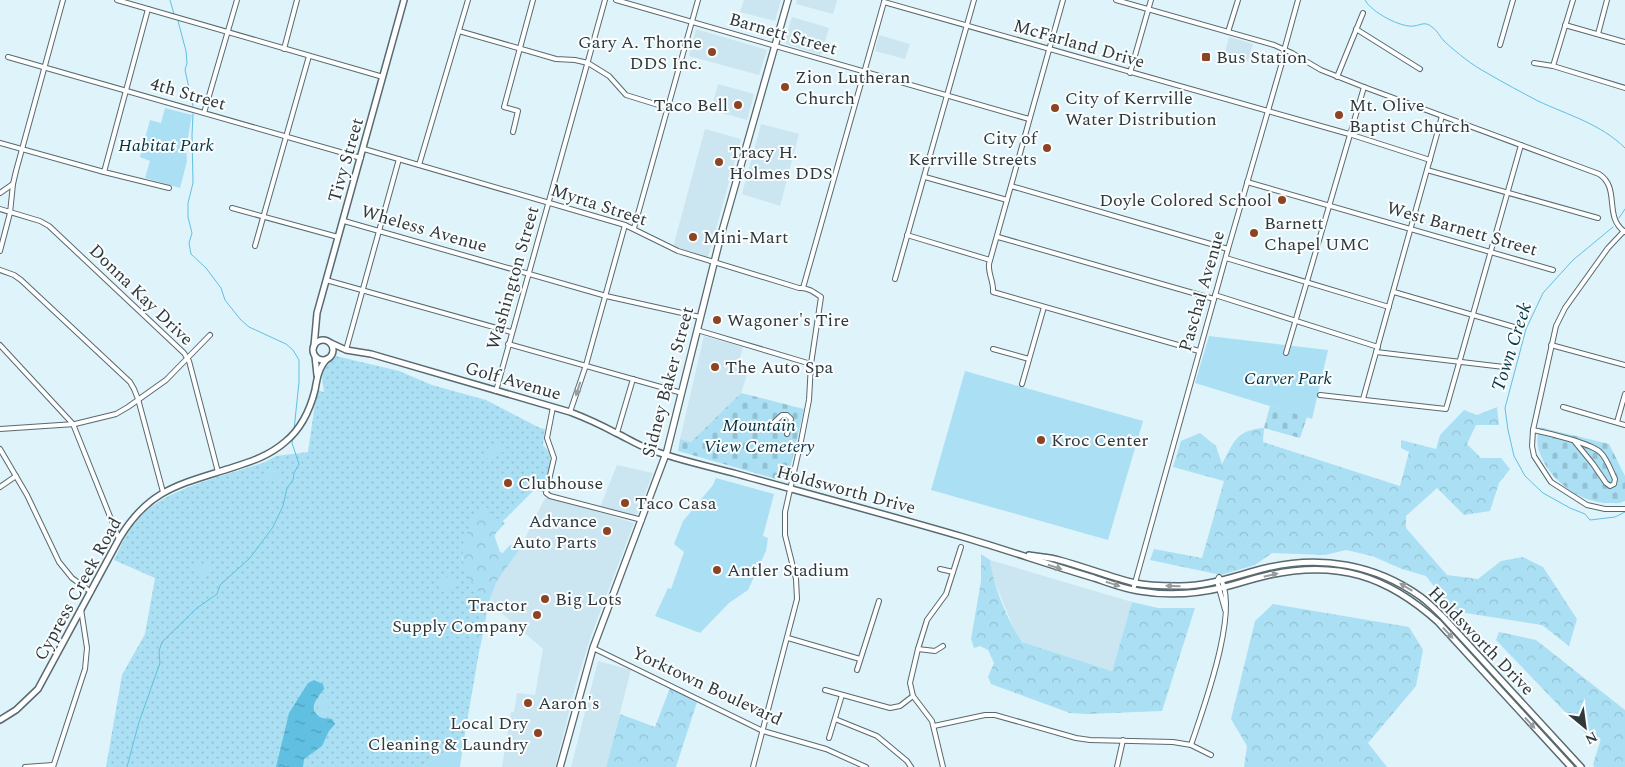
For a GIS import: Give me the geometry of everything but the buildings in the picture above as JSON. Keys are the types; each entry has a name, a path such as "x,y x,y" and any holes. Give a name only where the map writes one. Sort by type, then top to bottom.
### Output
{"main road":[{"name":"Tivy Street","path":"314,346 317,313 404,0"},
{"name":"Sidney Baker Street","path":"560,767 593,648 666,454 714,262 788,0"},
{"path":"315,327 324,340 331,343 333,349 329,356 320,359 315,356 314,346 318,341 324,340"},
{"name":"Golf Avenue","path":"331,343 346,350 371,354 570,412 642,446 666,454"},
{"name":"Golf Avenue","path":"329,356 346,350"},
{"name":"Cypress Creek Road","path":"315,356 317,375"},
{"name":"Cypress Creek Road","path":"0,720 16,710 38,688 118,539 146,504 163,492 182,484 263,457 274,451 290,438 304,420 312,400 317,375 329,356"},
{"name":"Holdsworth Drive","path":"666,454 916,523 1019,554 1053,567 1133,590 1184,594 1221,588 1268,575 1295,570 1320,569 1350,573 1376,580 1398,591 1438,622 1571,767"},
{"name":"Holdsworth Drive","path":"1019,554 1057,559 1135,583 1158,586 1182,586 1220,581 1294,562 1321,561 1344,564 1379,573 1422,598 1443,617 1581,767"},
{"path":"1497,687 1503,682"}],"street":[{"path":"0,251 10,212 13,184 64,0"},
{"path":"117,0 383,77"},
{"path":"204,113 237,0"},
{"path":"284,48 297,0"},
{"path":"419,165 468,0"},
{"path":"513,132 518,111 504,107 533,0"},
{"name":"Washington Street","path":"496,391 605,0"},
{"name":"Barnett Street","path":"616,0 1029,119"},
{"path":"634,228 698,0"},
{"path":"895,279 974,0"},
{"path":"1063,0 990,260 988,270 993,282 993,292 1199,351"},
{"path":"1116,0 1284,49 1337,77 1604,176 1610,185 1614,218 1624,232 1608,248 1564,308 1556,326 1533,430 1532,446 1534,456 1551,482 1587,504 1605,510 1625,509"},
{"path":"1130,73 1151,0"},
{"path":"1228,32 1238,0"},
{"name":"Paschal Avenue","path":"1133,590 1298,0"},
{"path":"1500,45 1513,0"},
{"path":"1553,66 1573,0"},
{"path":"1598,34 1607,0"},
{"path":"803,288 885,1"},
{"name":"McFarland Drive","path":"885,1 1049,50 1349,134 1430,160"},
{"path":"104,172 148,9"},
{"path":"1337,77 1363,13"},
{"path":"1565,25 1625,42"},
{"path":"1356,29 1420,69"},
{"path":"459,31 556,59 588,63 609,76 626,95 668,108"},
{"path":"255,246 309,56"},
{"name":"4th Street","path":"8,58 361,158"},
{"path":"1534,63 1553,66 1625,88"},
{"path":"1286,353 1364,87"},
{"path":"1363,399 1442,116"},
{"path":"0,143 169,188"},
{"path":"1320,395 1446,409 1521,145"},
{"name":"Myrta Street","path":"364,149 625,225 678,251 815,292 821,297 811,364"},
{"path":"346,350 399,159"},
{"path":"1427,170 1598,218"},
{"path":"925,177 1007,200"},
{"name":"West Barnett Street","path":"1247,182 1553,270"},
{"path":"0,193 13,184"},
{"path":"1011,186 1228,249"},
{"path":"232,208 339,237"},
{"name":"Donna Kay Drive","path":"0,210 40,221 49,226 188,358 218,472"},
{"name":"Wheless Avenue","path":"344,221 606,296 700,317"},
{"path":"570,412 586,366 625,225"},
{"path":"907,235 990,260"},
{"path":"998,237 1296,320 1378,347"},
{"path":"1226,258 1390,307"},
{"path":"0,270 14,274 130,382 138,399 163,492"},
{"path":"326,280 512,332"},
{"path":"1394,292 1514,327"},
{"path":"1022,384 1044,307"},
{"path":"697,330 811,364 809,400 784,512 784,535 798,589 796,609 753,767"},
{"path":"0,429 73,424 111,416 124,410 166,380 210,335"},
{"path":"508,344 682,393"},
{"path":"0,345 73,424 118,539"},
{"path":"1551,345 1625,365"},
{"path":"993,349 1029,359"},
{"path":"1376,352 1504,367"},
{"path":"617,433 633,379"},
{"path":"1617,422 1625,394"},
{"path":"553,407 547,438 554,462 546,493 550,496 642,520"},
{"path":"1563,407 1625,425"},
{"path":"770,426 782,416 787,415 791,419 787,434"},
{"path":"1533,430 1593,447 1600,452 1615,479 1614,484 1609,486 1606,483 1575,442"},
{"path":"0,448 27,495 59,562 72,578 91,592"},
{"path":"0,487 16,476"},
{"path":"943,767 934,726 913,696 910,683 926,620 946,594 960,547"},
{"path":"940,569 953,572"},
{"path":"1191,745 1206,701 1226,623 1225,610 1227,602 1220,581"},
{"path":"857,670 879,601"},
{"path":"25,767 33,765 53,766 86,664 87,648 81,610"},
{"path":"788,638 860,659"},
{"path":"918,649 934,651 943,646"},
{"name":"Yorktown Boulevard","path":"593,648 763,731 826,749 863,766"},
{"path":"825,690 890,708 900,706 913,696"},
{"path":"830,738 842,694"},
{"path":"934,726 995,714 1076,738 1173,742 1191,745 1211,755"},
{"path":"835,719 877,736 907,761 911,767"},
{"path":"1116,767 1123,740"}],"shaded area":[{"path":"744,0 781,0 775,21 740,12"},
{"path":"797,0 837,0 833,14 796,4"},
{"path":"792,17 829,28 821,55 786,44 785,40"},
{"path":"696,29 767,50 759,75 689,56"},
{"path":"879,35 910,44 905,59 875,51"},
{"path":"1229,37 1253,44 1248,61 1224,55"},
{"path":"718,84 754,94 747,120 711,110"},
{"path":"761,124 799,134 780,206 742,194"},
{"path":"705,129 741,139 708,257 673,247"},
{"path":"704,336 743,347 738,365 749,369 741,393 691,442 680,439"},
{"path":"617,465 653,473 637,514 634,515 600,507"},
{"path":"545,498 553,498 634,523 592,633 578,677 555,767 502,767 511,712 514,712 517,693 535,695 543,649 489,602 497,581 521,546"},
{"path":"990,560 1132,602 1112,671 1022,642 1014,629 991,573"},
{"path":"598,661 631,670 606,767 571,767"}],"green space":[{"name":"Habitat Park","path":"165,108 192,115 186,149 187,161 180,188 145,178 150,161 140,157 150,120 161,123"},
{"name":"Carver Park","path":"1209,336 1328,350 1312,419 1195,383"},
{"path":"336,356 399,371 432,385 486,400 545,429 543,445 550,455 550,467 543,492 534,490 500,524 473,516 462,559 488,600 464,739 422,767 106,767 122,675 145,634 155,578 114,560 125,538 140,517 166,498 182,490 265,462 276,456 308,452 317,390 324,392 322,375 324,368"},
{"name":"Kroc Center","path":"965,371 1143,421 1108,540 931,490"},
{"name":"Mountain View Cemetery","path":"741,393 804,409 787,482 678,451 680,439 691,442"},
{"path":"1270,406 1307,417 1300,438 1264,428"},
{"path":"1497,407 1499,425 1476,425 1467,444 1481,458 1501,458 1510,469 1499,483 1490,511 1464,515 1437,488 1406,516 1406,528 1447,575 1478,579 1501,561 1523,557 1543,567 1577,619 1569,646 1542,625 1453,611 1426,576 1402,569 1372,556 1346,550 1325,555 1272,553 1255,565 1221,575 1150,560 1154,549 1202,558 1224,481 1173,467 1181,441 1200,433 1216,446 1222,464 1237,438 1247,431 1264,428 1263,442 1400,486 1409,452 1401,448 1401,440 1436,449 1440,435 1464,410 1477,415"},
{"path":"1539,427 1609,444 1625,476 1625,501 1621,503 1599,502 1588,499 1567,488 1543,461 1538,445"},
{"path":"492,445 504,445 505,450 490,458 486,458 485,453"},
{"path":"274,468 280,471 277,480 266,481 269,469"},
{"name":"Antler Stadium","path":"716,478 774,494 763,536 768,538 766,551 748,590 729,603 700,633 655,616 668,588 671,589 684,552 674,544 683,521 713,485"},
{"path":"481,508 490,509 491,521 496,523 500,520 505,523 495,536 500,552 503,553 511,545 522,541 521,547 497,581 487,607 480,648 475,645 484,602 465,569 463,563 463,543 473,515"},
{"path":"981,554 990,560 994,581 1002,603 1022,642 1112,671 1132,602 1158,608 1195,608 1162,711 1070,713 991,684 988,677 994,663 988,650 980,646 974,648 971,639 981,581"},
{"path":"197,564 211,566 211,572 203,577 198,576 192,567"},
{"path":"447,577 455,579 455,584 443,592 440,591 439,584 442,579"},
{"path":"1273,604 1409,627 1423,650 1416,686 1368,743 1387,767 1244,767 1247,746 1231,719 1255,621"},
{"path":"1499,632 1536,640 1625,710 1625,767 1594,767 1593,764 1600,742 1588,736 1496,640"},
{"path":"670,688 697,702 676,767 606,767 620,714 655,727"},
{"path":"324,696 329,698 327,714 322,716 317,711 321,698"},
{"path":"464,739 460,767 422,767"}],"water":[{"path":"314,680 323,684 324,689 315,703 314,710 321,718 332,719 335,724 329,731 322,746 304,759 303,767 276,767 289,713 308,683"}],"waterway":[{"path":"170,0 174,14"},
{"name":"Town Creek","path":"1365,0 1373,9 1394,22 1408,26 1430,25 1449,45 1476,66 1538,101 1606,132 1625,148"},
{"path":"178,21 186,51 187,63 185,70 193,106"},
{"path":"193,114 193,183 188,203 188,217 192,233 189,243 191,254 206,268 221,288 225,300 240,319 249,327 286,344 293,350 299,360 299,382 294,430"},
{"name":"Town Creek","path":"1619,218 1625,209"},
{"name":"Town Creek","path":"1613,227 1573,260 1543,293 1526,329 1505,408 1514,456 1525,476 1543,493 1585,514 1590,520 1615,517 1625,512"},
{"path":"127,767 139,722 160,663 159,651 162,642 197,608 217,594 220,585 250,558 273,527 283,506 287,488 293,480 294,473 299,464 292,443 293,437"}],"place":[{"name":"Gary A. Thorne DDS Inc.","path":"712,52"},
{"name":"Bus Station","path":"1206,57"},
{"name":"Zion Lutheran Church","path":"785,87"},
{"name":"Taco Bell","path":"738,105"},
{"name":"City of Kerrville Water Distribution","path":"1055,108"},
{"name":"Mt. Olive Baptist Church","path":"1339,115"},
{"name":"City of Kerrville Streets","path":"1047,148"},
{"name":"Tracy H. Holmes DDS","path":"719,162"},
{"name":"Doyle Colored School","path":"1282,200"},
{"name":"Barnett Chapel UMC","path":"1254,233"},
{"name":"Mini-Mart","path":"693,237"},
{"name":"Wagoner's Tire","path":"717,320"},
{"name":"The Auto Spa","path":"715,367"},
{"name":"Kroc Center","path":"1041,440"},
{"name":"Clubhouse","path":"508,483"},
{"name":"Taco Casa","path":"625,503"},
{"name":"Advance Auto Parts","path":"607,531"},
{"name":"Antler Stadium","path":"717,570"},
{"name":"Big Lots","path":"545,599"},
{"name":"Tractor Supply Company","path":"537,615"},
{"name":"Aaron's","path":"528,703"},
{"name":"Local Dry Cleaning & Laundry","path":"538,733"}]}
